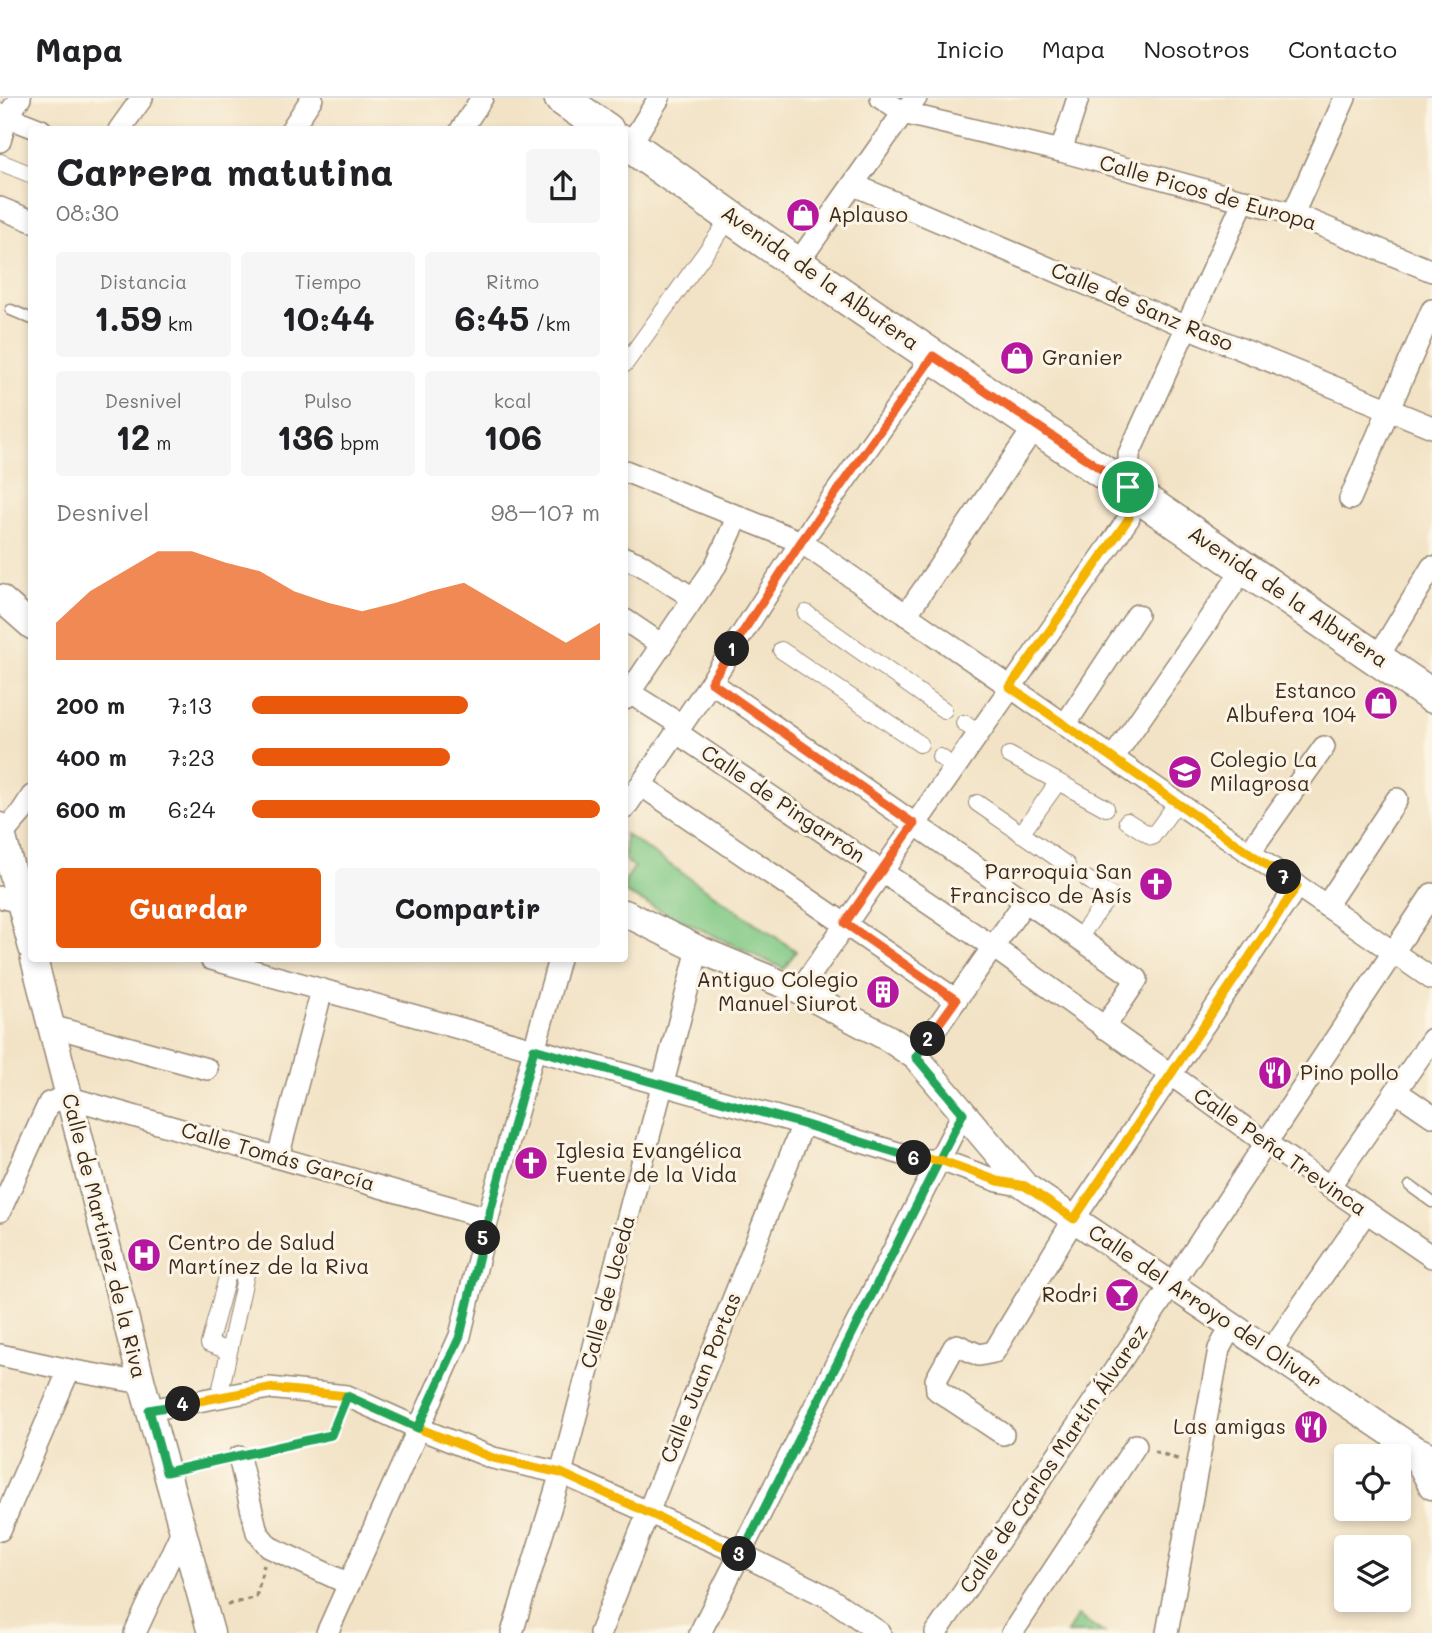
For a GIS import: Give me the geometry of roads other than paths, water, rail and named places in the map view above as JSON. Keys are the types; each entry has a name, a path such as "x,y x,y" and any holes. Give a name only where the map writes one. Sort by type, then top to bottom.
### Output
{"main road":[{"name":"Avenida de la Albufera","path":"561,98 602,126"},
{"name":"Avenida de la Albufera","path":"628,144 797,264 1432,696"}],"street":[{"path":"0,141 3,116 20,98"},
{"path":"122,126 142,98"},
{"path":"293,126 312,98"},
{"path":"464,126 482,98"},
{"path":"628,131 659,98"},
{"path":"797,264 910,106 881,98"},
{"path":"1061,151 1078,98"},
{"path":"1293,214 1345,98"},
{"name":"Calle Picos de Europa","path":"910,106 1061,151 1293,214 1432,271"},
{"path":"3,116 30,126"},
{"path":"0,162 28,173"},
{"name":"Calle de Sanz Raso","path":"854,185 1187,327 1432,427"},
{"path":"799,991 914,824 947,762 971,728 1010,687 1129,518 1129,454 1244,200"},
{"path":"0,208 28,219"},
{"path":"628,360 731,217"},
{"path":"1350,499 1432,310"},
{"path":"628,804 711,682 801,542 933,356"},
{"path":"906,614 1035,425"},
{"path":"628,472 801,542 1432,979"},
{"path":"628,691 716,565 738,516"},
{"path":"628,559 693,598"},
{"path":"1113,758 1245,567"},
{"path":"1378,657 1432,569"},
{"path":"0,598 28,622"},
{"path":"806,612 944,710"},
{"path":"1065,725 1137,615"},
{"path":"628,622 662,645"},
{"path":"781,650 920,744"},
{"path":"711,682 1137,979 1104,1028"},
{"name":"Calle de Pingarrón","path":"628,695 993,947"},
{"path":"1249,853 1324,747"},
{"path":"1009,755 1106,808"},
{"path":"1021,834 1058,782"},
{"path":"641,785 956,1000"},
{"path":"1326,906 1397,799"},
{"path":"28,802 1,832 17,902 28,936"},
{"path":"977,803 1067,865"},
{"path":"1126,821 1152,837 1177,803"},
{"path":"1078,939 1110,895 1087,879"},
{"path":"1003,1434 937,1390 936,1380 957,1345 979,1355 994,1352 1074,1219 1297,886"},
{"name":"Calle de Carlos Martín Álvarez","path":"936,1633 1432,894"},
{"path":"916,1057 1026,900"},
{"name":"Calle del Arroyo del Olivar","path":"628,914 698,949 799,991 888,1038 916,1057 1025,1186 1422,1452 1432,1486"},
{"name":"Calle Peña Trevinca","path":"993,947 1266,1143 1431,1253"},
{"name":"Calle de Uceda","path":"512,1633 561,1473 698,949"},
{"name":"Calle de Martínez de la Riva","path":"35,962 181,1533 208,1622"},
{"path":"222,962 662,1084 921,1160 940,1160 998,1181 1025,1186"},
{"path":"327,1633 460,1336 488,1218 558,962"},
{"path":"278,1157 323,990"},
{"path":"51,1026 207,1069"},
{"path":"1329,1187 1432,1039"},
{"path":"1397,1092 1432,1116"},
{"path":"0,1211 49,1103 68,1097"},
{"name":"Calle Tomás García","path":"68,1097 488,1218"},
{"path":"700,1633 963,1113"},
{"name":"Calle Juan Portas","path":"600,1633 803,1124"},
{"path":"1270,1352 1366,1212"},
{"path":"1167,1633 1219,1349 1232,1325"},
{"path":"219,1397 229,1351"},
{"path":"0,1355 142,1383"},
{"path":"0,1530 69,1370"},
{"path":"149,1410 269,1388 347,1396 493,1458 561,1473 741,1554 828,1597 880,1633"},
{"path":"1012,1633 1136,1445"},
{"path":"239,1457 257,1532 269,1547 349,1584"},
{"path":"135,1633 181,1533"}],"lane":[{"path":"11,310 28,317"},
{"path":"1410,1186 1432,1202"}],"place":[{"name":"Aplauso","path":"803,215"},
{"name":"Granier","path":"1017,358"},
{"name":"Estanco Albufera 104","path":"1381,703"},
{"name":"Colegio La Milagrosa","path":"1185,772"},
{"name":"Parroquia San Francisco de Asís","path":"1156,884"},
{"name":"Antiguo Colegio Manuel Siurot","path":"883,992"},
{"name":"Pino pollo","path":"1275,1073"},
{"name":"Iglesia Evangélica Fuente de la Vida","path":"531,1163"},
{"name":"Centro de Salud Martínez de la Riva","path":"144,1255"},
{"name":"Rodri","path":"1122,1295"},
{"name":"Las amigas","path":"1311,1427"}]}
